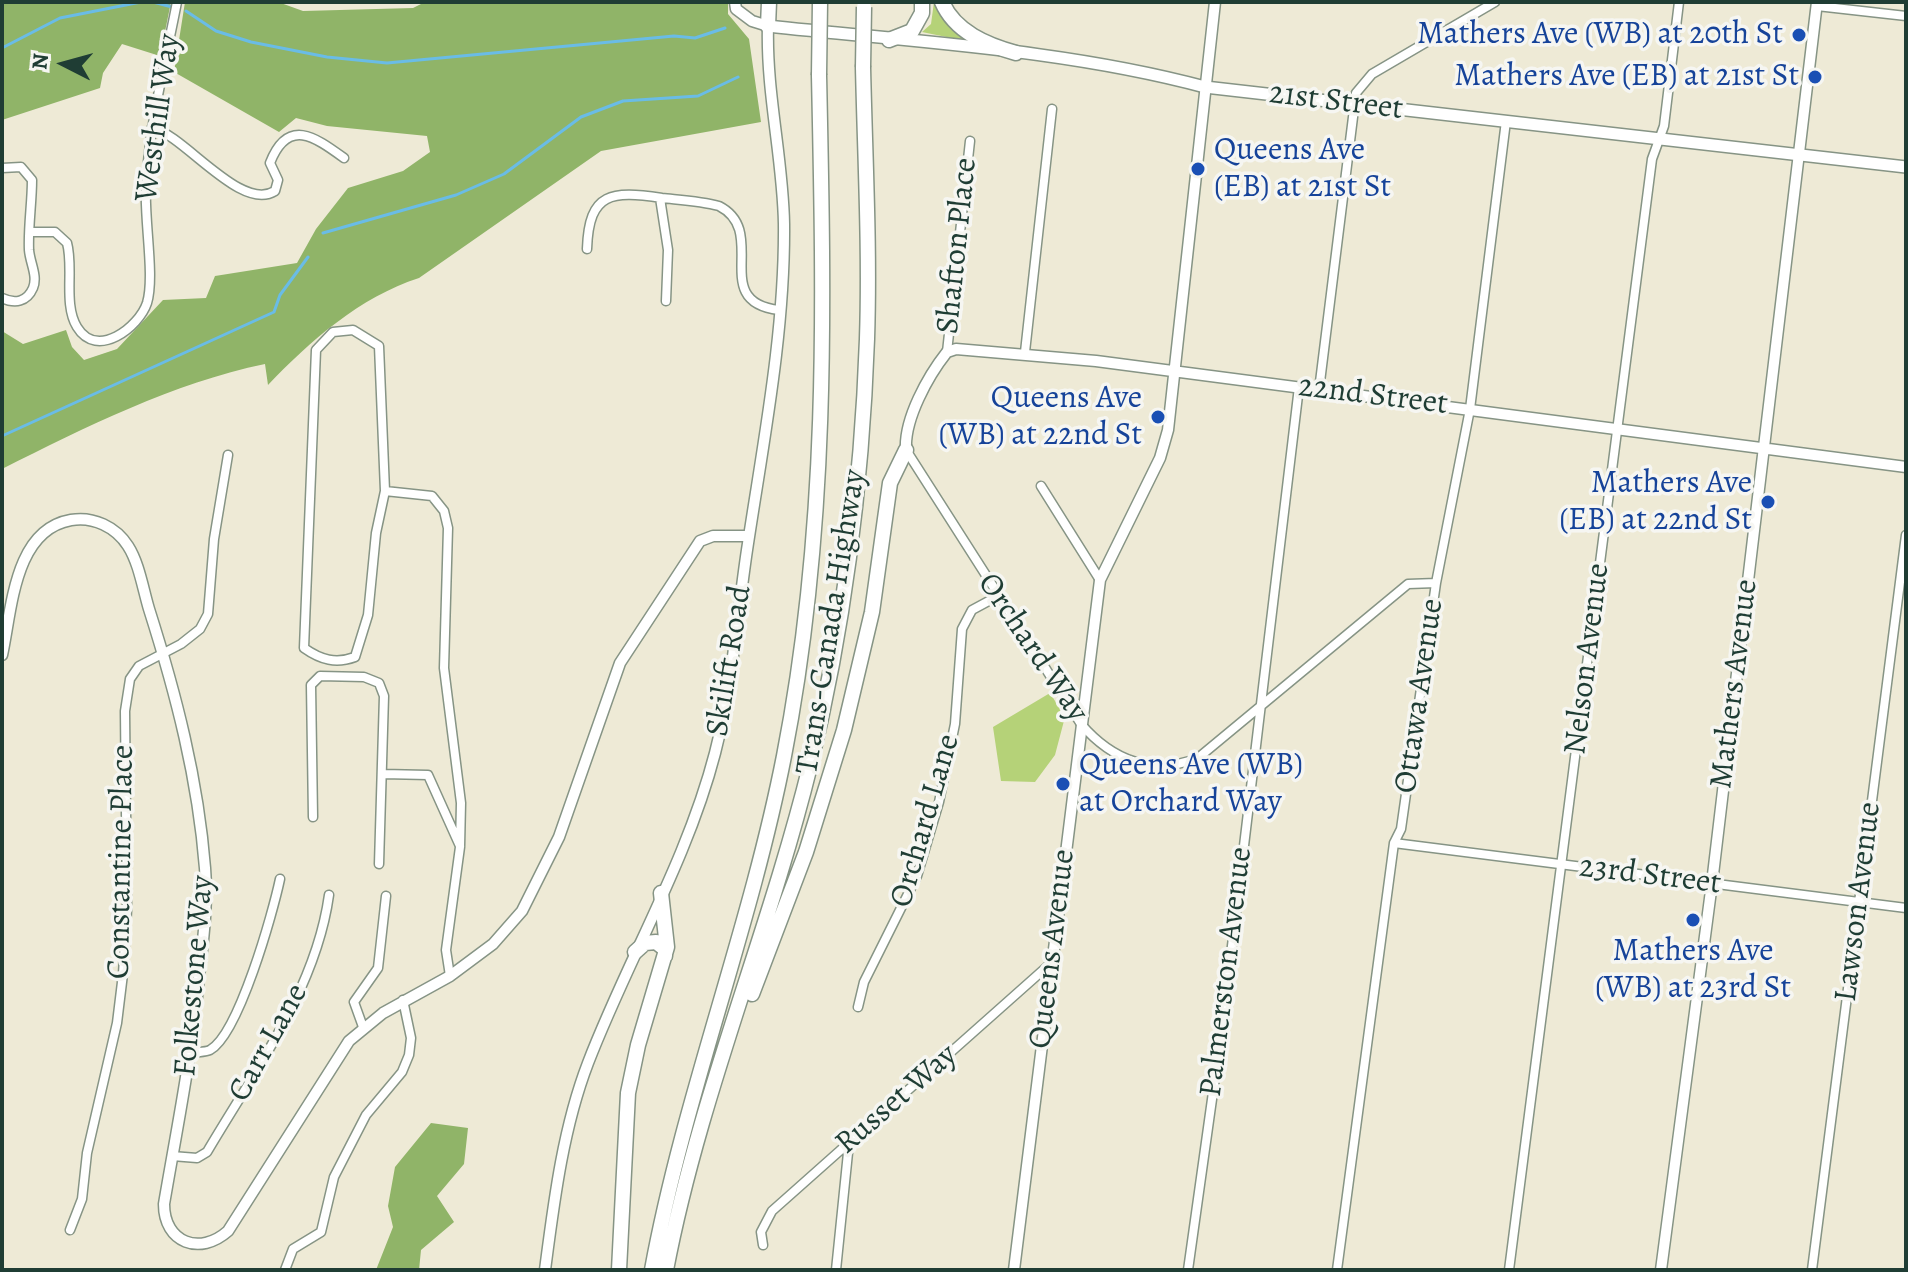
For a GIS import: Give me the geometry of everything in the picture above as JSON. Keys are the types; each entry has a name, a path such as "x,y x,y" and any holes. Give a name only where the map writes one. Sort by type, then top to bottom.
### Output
{"highway":[{"path":"768,26 769,2"},
{"name":"Trans-Canada Highway","path":"652,1270 682,1130 767,834 807,621 823,402 820,2"},
{"path":"889,40 912,31 922,13 922,2"},
{"path":"942,2 954,21 976,38 1016,53"},
{"name":"Trans-Canada Highway","path":"666,1270 688,1169 708,1097 791,839 819,726 841,613 857,484 867,337 864,5"},
{"path":"708,1097 776,935 833,770 872,612 890,483 906,450"},
{"path":"619,1270 628,1093 638,1045 665,959 667,934 661,893"},
{"path":"635,952 645,943 656,942 665,949 665,959"}],"main road":[{"name":"21st Street","path":"768,26 1140,69 1205,87 1906,167"}],"street":[{"name":"Westhill Way","path":"30,232 55,232 67,243 74,319 88,337 101,340 115,338 134,325 146,306 149,282 146,191 152,127 177,2"},
{"path":"735,2 736,9 743,15 768,26"},
{"name":"Queens Avenue","path":"1014,1270 1100,580 1160,458 1168,430 1215,2"},
{"path":"1319,390 1356,93 1372,74 1495,2"},
{"name":"Nelson Avenue","path":"1509,1270 1652,159 1664,126 1679,2"},
{"path":"1817,4 1906,16"},
{"name":"Mathers Avenue","path":"1661,1270 1766,448 1817,4"},
{"name":"Skilift Road","path":"545,1270 571,1116 587,1065 661,893 715,755 749,536 779,310 784,219 768,79 768,26"},
{"path":"1025,352 1052,109"},
{"name":"Ottawa Avenue","path":"1337,1270 1394,843 1401,829 1436,583 1470,409 1506,121"},
{"path":"152,127 170,134 204,163 232,180 242,193 259,197 275,191 278,180 270,163 274,153 291,137 301,133 312,136 344,158"},
{"name":"Shafton Place","path":"947,352 970,141"},
{"path":"2,168 21,167 31,176 29,252 35,279 32,291 20,302 2,298"},
{"path":"587,249 589,219 605,199 624,193 712,204 730,213 741,228 746,295 759,308 779,310"},
{"path":"660,198 668,250 666,301"},
{"path":"353,330 379,346 385,491 376,533 368,615 355,657 341,662 317,658 304,648 316,350 333,332 353,330"},
{"path":"906,450 905,434 910,420 947,352"},
{"name":"22nd Street","path":"947,352 1025,352 1906,467"},
{"name":"Palmerston Avenue","path":"1188,1270 1223,1021 1299,387"},
{"name":"Orchard Way","path":"906,450 1081,724 1095,740 1142,766 1165,767 1198,758 1408,584 1436,583"},
{"path":"165,652 200,629 208,614 214,539 228,455"},
{"path":"1041,486 1100,580"},
{"path":"385,491 432,496 444,511 448,528 444,668 448,712 458,757 460,847 446,950 450,976"},
{"name":"Folkestone Way","path":"2,655 29,547 42,531 59,522 80,518 111,528 129,548 165,652 198,796 206,872 204,933 192,1053 164,1216 175,1235 204,1246 215,1243 228,1231 268,1172 329,1068 363,1027 403,1000 450,976 508,928 539,880 585,771 620,663 692,550 713,536 749,536"},
{"name":"Lawson Avenue","path":"1812,1270 1906,535"},
{"name":"Orchard Lane","path":"858,1007 864,982 917,876 939,802 955,724 962,629 972,610 998,596"},
{"name":"Constantine Place","path":"70,1230 82,1199 87,1153 117,1023 124,964 125,711 130,679 139,666 165,652"},
{"path":"313,817 311,685 320,676 364,677 379,683 384,696 379,864"},
{"path":"383,774 428,775 460,847"},
{"name":"23rd Street","path":"1394,843 1906,908"},
{"path":"192,1053 210,1050 219,1042 252,977 280,879"},
{"name":"Carr Lane","path":"172,1156 197,1158 207,1152 307,974 325,923 329,895"},
{"path":"363,1027 354,1002 378,968 386,896"},
{"name":"Russet Way","path":"763,1245 761,1232 772,1211 1050,964"},
{"path":"285,1270 293,1249 321,1232 334,1177 366,1115 402,1072 411,1038 403,1000"},
{"path":"836,1270 849,1143"}],"green space":[{"path":"2,2 171,2 160,56 122,44 103,73 100,88 2,120"},
{"path":"185,2 278,2 303,11 413,8 425,2 728,2 728,14 749,39 761,122 601,151 419,278 376,297 337,322 268,385 265,364 231,372 164,394 2,469 2,331 23,344 66,330 72,347 84,360 117,349 163,300 206,298 215,276 297,263 316,229 348,188 403,171 430,152 427,136 327,126 296,118 279,132 174,72"},
{"path":"934,2 966,41 922,32 931,24"},
{"path":"1050,693 1065,717 1055,755 1035,782 1001,781 993,727"},
{"path":"431,1123 468,1128 464,1164 437,1196 454,1222 421,1250 419,1270 376,1270 393,1227 388,1206 395,1167"}],"waterway":[{"path":"2,48 60,18 141,2"},
{"path":"153,2 172,7"},
{"path":"186,11 216,31 251,42 327,57 387,63 674,36 695,38 725,28"},
{"path":"323,233 456,195 504,174 581,117 623,101 698,96 738,77"},
{"path":"2,436 274,312 280,295 308,257"}],"place":[{"name":"Mathers Ave (WB) at 20th St","path":"1799,35"},
{"name":"Mathers Ave (EB) at 21st St","path":"1815,77"},
{"name":"Queens Ave (EB) at 21st St","path":"1198,169"},
{"name":"Queens Ave (WB) at 22nd St","path":"1158,417"},
{"name":"Mathers Ave (EB) at 22nd St","path":"1768,502"},
{"name":"Queens Ave (WB) at Orchard Way","path":"1063,784"},
{"name":"Mathers Ave (WB) at 23rd St","path":"1693,920"}]}
